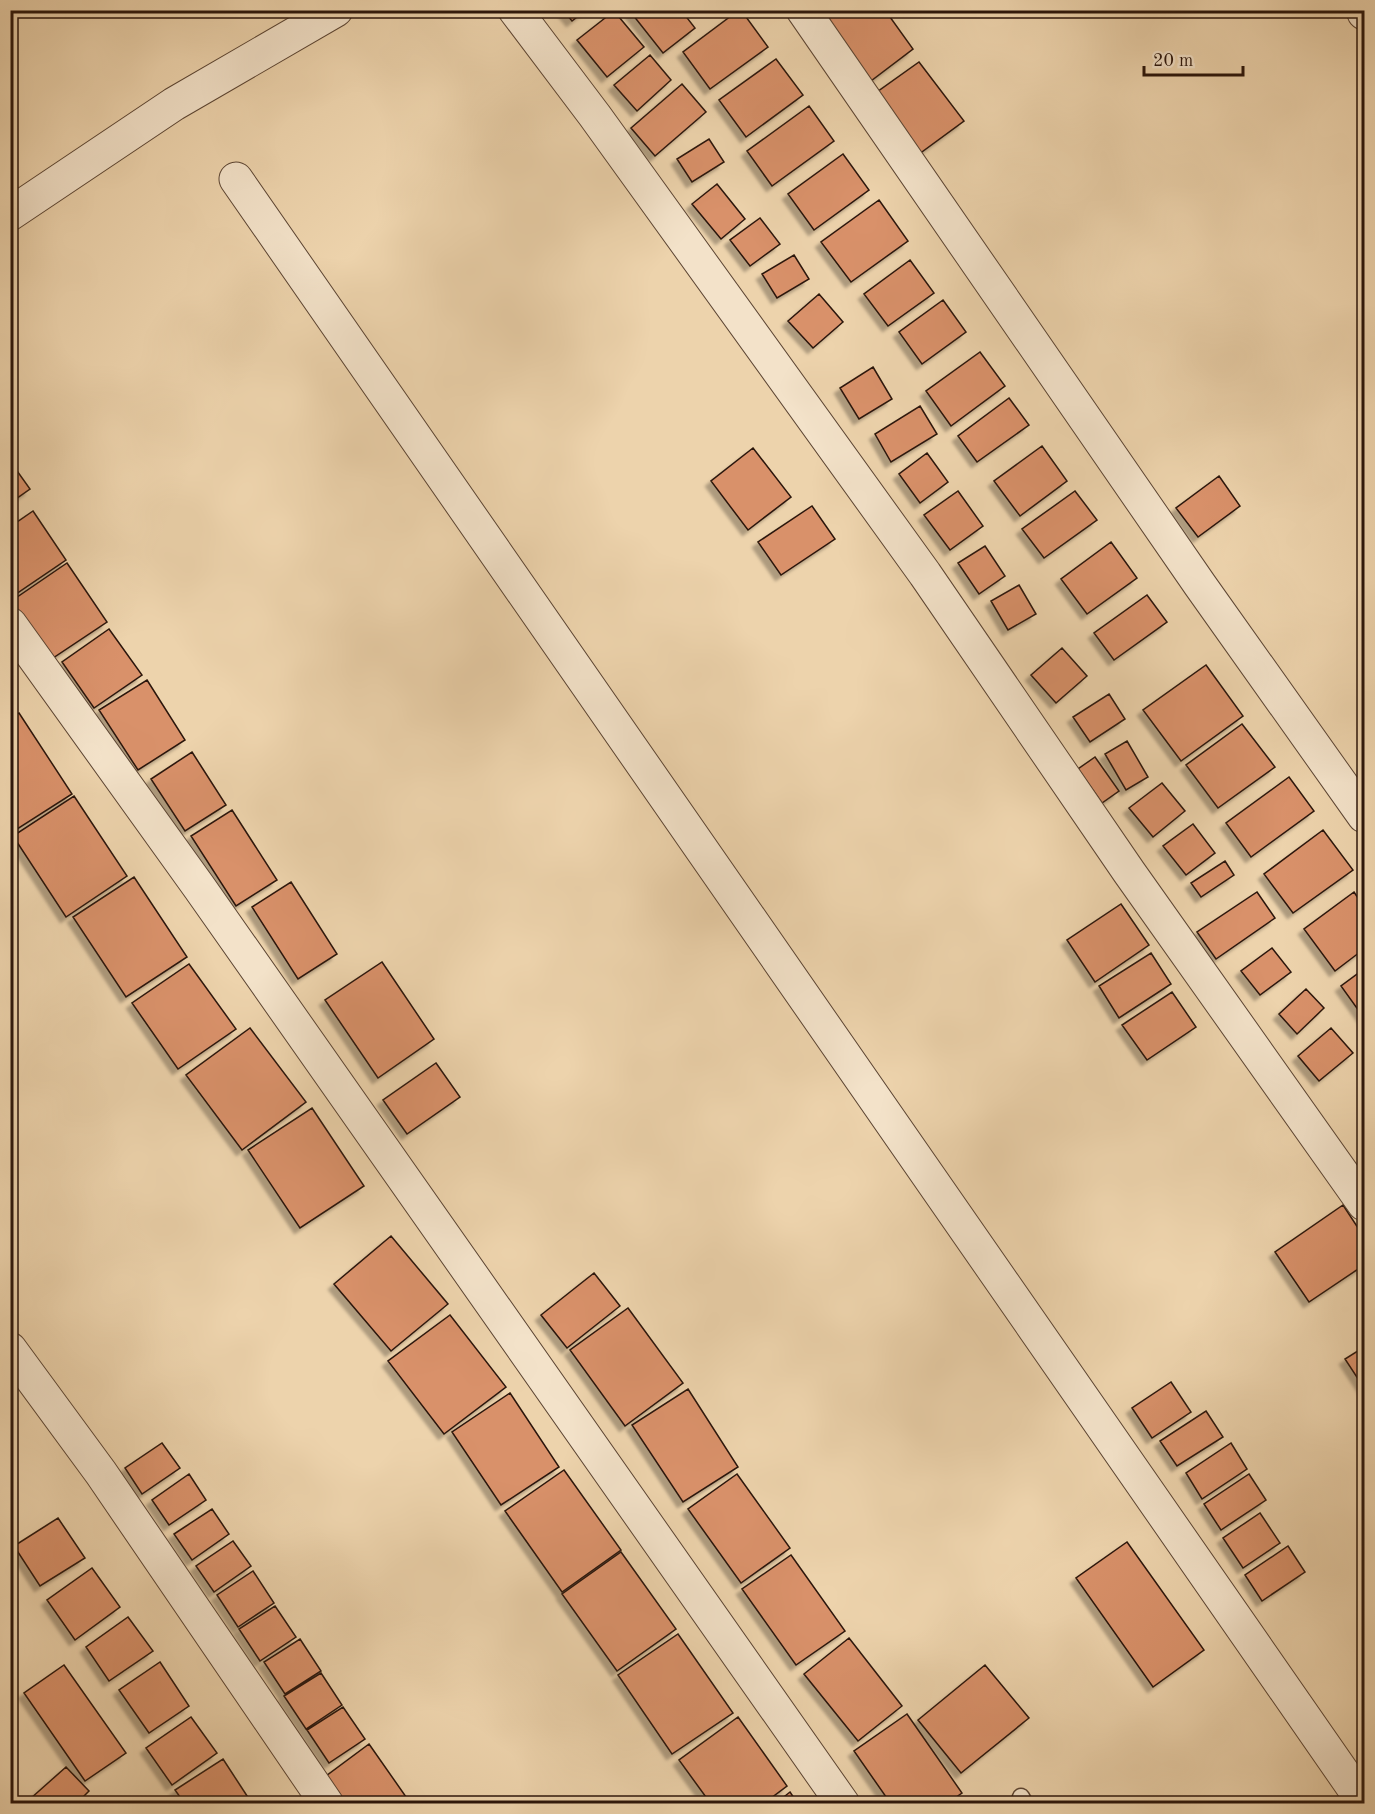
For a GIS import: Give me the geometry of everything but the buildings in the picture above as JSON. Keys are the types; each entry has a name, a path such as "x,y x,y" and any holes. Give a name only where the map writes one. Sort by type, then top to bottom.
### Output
{"street":[{"path":"10,214 174,104 336,10"},
{"path":"515,10 595,116 925,574 1129,872 1365,1204"},
{"path":"803,10 1200,585 1365,816"},
{"path":"236,178 1365,1803"},
{"path":"10,624 199,887 843,1803"},
{"path":"10,1349 101,1473 327,1803"}]}
